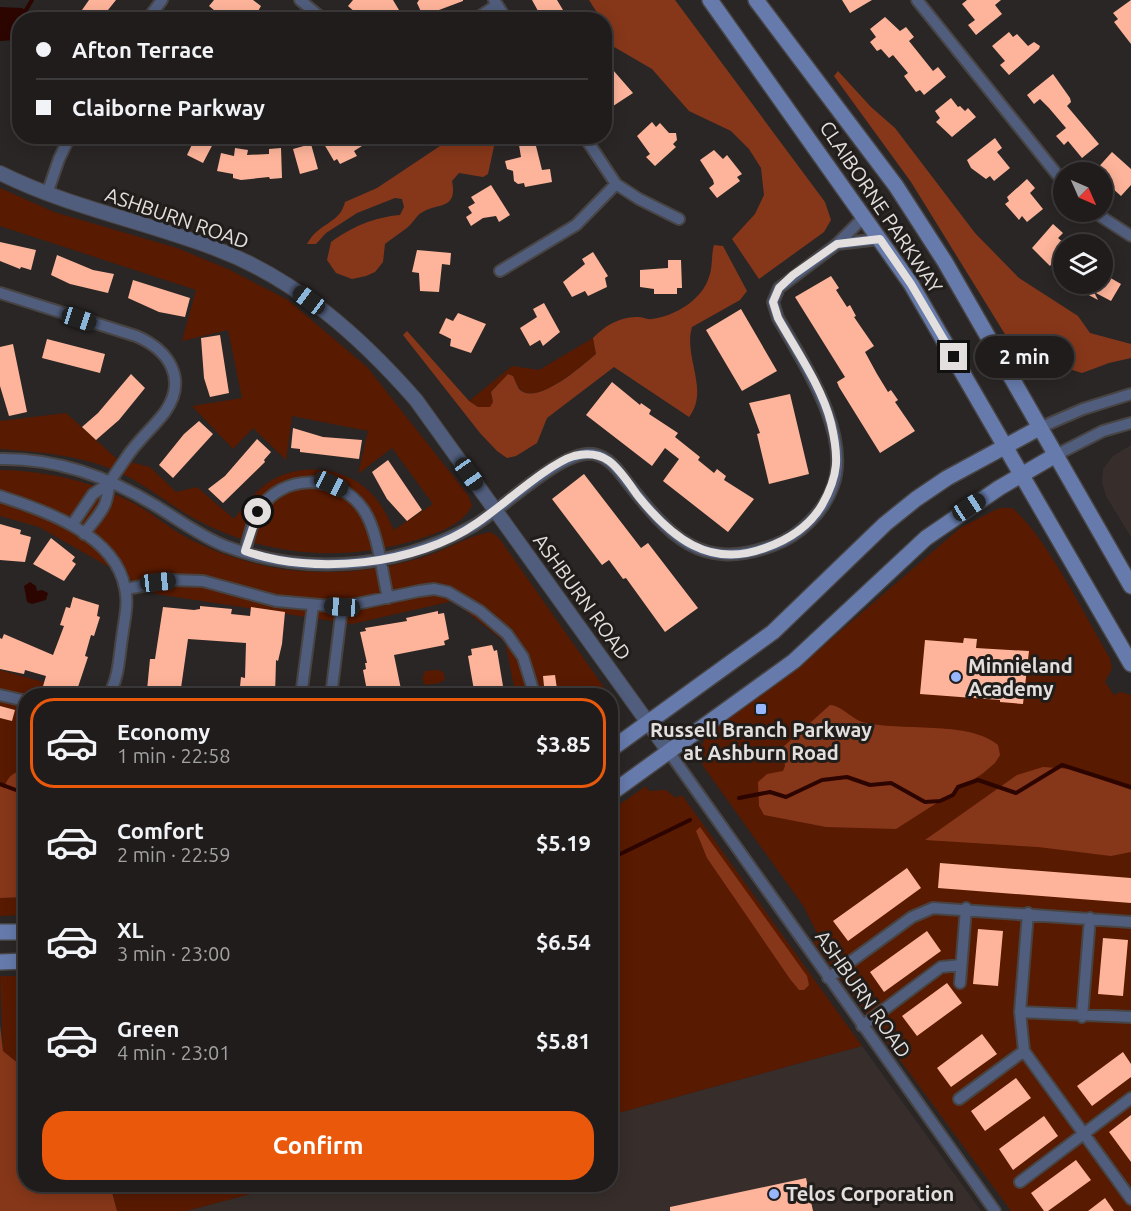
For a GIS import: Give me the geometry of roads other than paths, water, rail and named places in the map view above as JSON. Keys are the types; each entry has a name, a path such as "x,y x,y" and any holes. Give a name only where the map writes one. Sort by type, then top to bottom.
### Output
{"main road":[{"name":"CLAIBORNE PARKWAY","path":"710,0 911,284 1131,664"},
{"name":"CLAIBORNE PARKWAY","path":"756,0 896,186 945,262 1054,456 1131,586"},
{"path":"618,744 773,632 885,524 916,499 947,478 1039,428"},
{"path":"618,788 794,661 926,538 1020,475 1054,456"},
{"path":"0,932 18,932"},
{"path":"0,962 18,961"}],"street":[{"path":"300,0 314,12"},
{"path":"917,0 1053,169"},
{"path":"47,194 66,144"},
{"path":"590,144 616,184 639,200 679,219"},
{"name":"ASHBURN ROAD","path":"0,173 47,194 217,249 296,290 338,322 384,363 416,400 995,1211"},
{"path":"500,270 576,225 616,184"},
{"path":"0,459 65,466 111,482 195,531 227,546 305,564 350,563 379,559 405,554 449,538 495,510 573,456 593,454 609,461 660,524 676,538 704,551 727,554 754,553 781,542 799,531 818,511 833,486 838,454 830,417 778,318 773,302 779,288 837,244 865,216"},
{"path":"1109,222 1131,236"},
{"path":"837,244 880,239"},
{"path":"0,293 152,342 164,352 171,363 174,383 173,397 165,412 131,450 111,482 105,505 84,534"},
{"path":"1039,428 1083,409 1131,394"},
{"path":"1054,456 1103,431 1131,423"},
{"path":"72,525 93,494 111,482"},
{"path":"245,551 252,525 264,503 286,488 304,482 331,484 356,500 370,525 388,598"},
{"path":"0,496 41,510 72,525 116,564 126,589 126,611 116,676 111,688"},
{"path":"126,589 174,580 203,581 276,601 342,607 434,589 464,600 501,627 517,647 528,669 533,688"},
{"path":"302,688 313,605"},
{"path":"332,688 342,607"},
{"path":"0,695 18,699"},
{"path":"828,978 918,913 940,907 1131,922"},
{"path":"960,983 966,908"},
{"path":"1028,914 1020,1011 1024,1051 1131,1199"},
{"path":"1082,1017 1090,918"},
{"path":"862,1026 941,968 961,965"},
{"path":"1020,1011 1082,1017 1131,1017"},
{"path":"959,1099 1024,1051"},
{"path":"1020,1182 1131,1098"}],"waterway":[{"path":"26,10 32,0"},
{"path":"739,798 770,792 786,797 822,780 847,777 870,785 891,783 925,802 940,801 953,795 958,787 978,780 1016,793 1062,765 1131,787"},
{"path":"0,784 18,790"},
{"path":"618,855 690,820"}],"place":[{"name":"Minnieland Academy","path":"956,677"},
{"name":"Russell Branch Parkway at Ashburn Road","path":"761,709"},
{"name":"Telos Corporation","path":"774,1194"}]}
